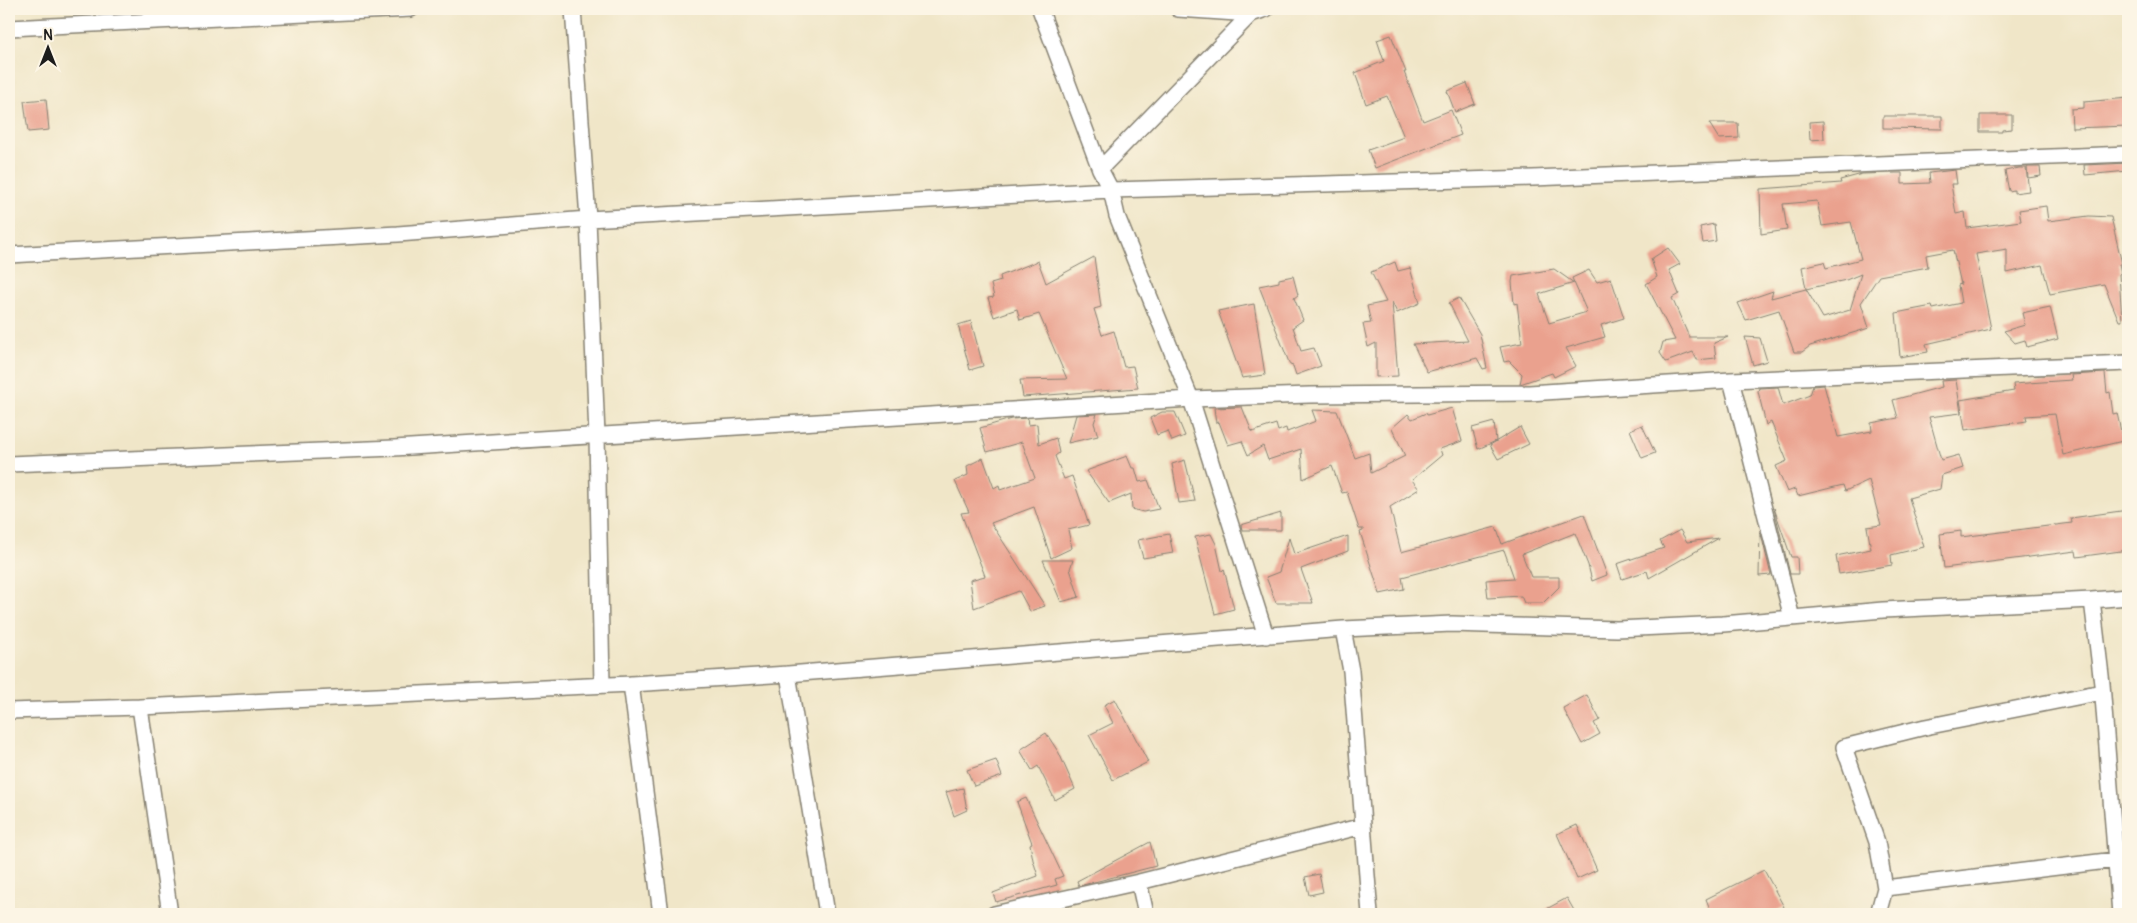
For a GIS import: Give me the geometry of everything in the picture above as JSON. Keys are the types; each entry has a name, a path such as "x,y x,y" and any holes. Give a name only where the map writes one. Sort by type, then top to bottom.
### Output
{"street":[{"path":"9,28 411,9"},
{"path":"572,9 588,219 597,436 602,685"},
{"path":"1040,9 1100,169 1111,190 1117,216 1191,399 1266,636"},
{"path":"1178,9 1251,14 1266,9"},
{"path":"1100,169 1251,14"},
{"path":"9,255 398,234 588,219 1111,190 1687,172 1844,164 2128,154"},
{"path":"9,464 384,449 1191,399 1310,395 1529,393 1731,380 2128,363"},
{"path":"1731,380 1792,618"},
{"path":"9,711 140,707 631,684 788,674 1342,629 1452,624 1618,629 1723,624 1883,610 2128,597"},
{"path":"2092,600 2102,692 2120,914"},
{"path":"1342,629 1351,671 1370,914"},
{"path":"788,674 827,914"},
{"path":"631,684 661,914"},
{"path":"1878,914 1886,888 1876,842 1844,747 1925,727 2102,692"},
{"path":"140,707 168,914"},
{"path":"994,914 1139,882 1363,826"},
{"path":"1886,888 2116,860"},
{"path":"1139,882 1146,914"}],"building":[{"path":"1391,35 1423,121 1451,110 1461,135 1375,168 1368,150 1404,137 1387,96 1366,104 1355,73 1384,61 1377,40"},
{"path":"1467,83 1475,104 1455,112 1447,91"},
{"path":"2128,98 2128,126 2072,128 2071,109 2084,108 2084,102"},
{"path":"46,99 49,130 28,132 24,101"},
{"path":"1980,115 2012,115 2012,129 2002,130 2002,132 1980,132"},
{"path":"1883,116 1942,116 1942,129 1883,128"},
{"path":"1823,121 1824,139 1810,140 1809,122"},
{"path":"1709,123 1738,123 1739,138 1719,139"},
{"path":"2128,163 2128,171 2085,175 2084,165"},
{"path":"2027,167 2040,167 2041,176 2028,178"},
{"path":"2026,168 2029,191 2014,193 2014,190 2009,191 2005,171"},
{"path":"1955,170 1957,184 1951,184 1956,214 1965,212 1967,228 2021,221 2019,210 2046,206 2048,221 2089,216 2111,217 2122,264 2119,264 2121,273 2119,274 2122,321 2119,321 2104,284 2050,294 2042,265 2007,273 2007,249 1976,254 1991,329 1926,344 1928,352 1900,357 1896,313 1932,306 1933,309 1961,303 1958,285 1961,284 1953,250 1926,255 1928,267 1879,276 1861,303 1869,328 1810,346 1802,352 1794,352 1779,310 1746,320 1738,303 1773,291 1771,298 1806,289 1802,267 1824,262 1826,268 1861,259 1851,222 1822,226 1817,201 1783,204 1787,230 1761,234 1760,189 1841,183 1840,180 1862,174 1902,173 1902,184 1930,183 1929,173","holes":["1861,274 1850,310 1823,318 1806,289 1846,280"]},
{"path":"1714,224 1716,241 1703,243 1700,227"},
{"path":"1668,248 1680,264 1669,270 1679,294 1672,298 1689,337 1728,337 1714,343 1716,358 1697,360 1693,352 1666,362 1660,353 1663,342 1675,340 1646,284 1657,277 1651,259"},
{"path":"1094,257 1101,307 1094,309 1102,335 1114,331 1124,367 1133,366 1138,388 1023,397 1020,380 1067,379 1039,314 1020,320 1017,309 994,317 988,298 994,297 991,284 1001,281 1000,276 1038,261 1046,283"},
{"path":"1395,262 1398,271 1410,268 1420,303 1397,313 1392,302 1398,376 1376,377 1376,343 1368,347 1363,324 1371,323 1367,306 1386,302 1371,272"},
{"path":"1554,269 1574,283 1539,294 1549,323 1587,312 1572,278 1589,270 1597,282 1611,278 1624,318 1601,325 1605,337 1566,348 1576,366 1554,377 1552,373 1520,384 1522,374 1509,361 1504,362 1500,347 1522,343 1517,303 1514,304 1513,276"},
{"path":"1293,276 1298,295 1294,298 1303,320 1293,327 1301,351 1314,348 1321,366 1296,375 1293,366 1290,365 1259,286 1279,282 1279,279"},
{"path":"1459,298 1480,334 1487,368 1483,369 1477,358 1427,372 1413,344 1468,341 1449,303"},
{"path":"1254,304 1265,375 1242,378 1218,311"},
{"path":"2050,307 2058,339 2027,347 2025,340 2015,343 2004,331 2025,325 2022,313"},
{"path":"971,321 983,366 970,370 958,325"},
{"path":"1745,337 1760,338 1767,361 1753,365"},
{"path":"2105,373 2107,393 2110,392 2113,414 2117,413 2123,441 2063,455 2055,414 2026,416 2027,421 1965,430 1960,400 2014,391 2013,384 2072,380 2071,375"},
{"path":"1956,380 1961,413 1929,417 1941,460 1959,455 1963,468 1942,475 1940,489 1909,498 1924,547 1891,555 1892,565 1839,574 1836,556 1871,549 1867,527 1881,525 1869,480 1845,491 1843,485 1798,496 1795,489 1787,492 1776,466 1787,461 1771,422 1766,425 1758,391 1759,388 1778,387 1783,405 1810,395 1813,386 1824,385 1838,437 1872,431 1871,423 1898,418 1893,400 1942,387 1941,381"},
{"path":"1242,407 1252,432 1276,424 1278,431 1286,428 1287,432 1316,421 1312,410 1337,411 1355,458 1369,453 1371,473 1405,456 1392,428 1408,414 1412,419 1426,413 1427,415 1452,408 1462,441 1440,449 1442,455 1412,480 1419,489 1390,507 1401,552 1496,527 1502,544 1584,514 1607,575 1592,581 1588,565 1575,533 1522,554 1531,577 1559,577 1559,587 1543,603 1524,603 1521,596 1488,598 1486,580 1514,578 1504,550 1402,577 1404,589 1380,594 1360,532 1363,529 1359,529 1347,492 1342,493 1332,466 1303,479 1301,449 1268,460 1263,446 1248,455 1242,441 1228,445 1219,422 1216,423 1214,408"},
{"path":"1162,412 1175,412 1185,436 1172,441 1168,431 1157,435 1150,418"},
{"path":"1097,414 1094,423 1098,436 1068,443 1076,415"},
{"path":"1027,418 1028,425 1037,424 1039,444 1056,438 1059,453 1055,456 1064,479 1072,476 1089,525 1068,530 1072,548 1051,558 1034,507 991,523 1045,606 1030,611 1019,591 974,608 970,580 985,576 961,513 969,512 955,481 968,475 967,466 983,458 994,488 999,485 1000,490 1035,478 1022,442 987,452 980,428 1011,419"},
{"path":"1494,422 1496,441 1478,449 1472,428"},
{"path":"1642,425 1655,453 1642,458 1630,430"},
{"path":"1520,427 1529,444 1498,459 1490,445"},
{"path":"1127,456 1132,468 1135,468 1139,482 1148,480 1159,509 1143,512 1132,509 1131,494 1109,503 1086,471"},
{"path":"1185,460 1195,501 1179,503 1172,464"},
{"path":"1774,508 1791,557 1797,557 1798,574 1790,574"},
{"path":"2128,510 2128,550 2077,557 2076,551 1944,568 1940,534 1961,531 1961,537 2072,523 2071,518"},
{"path":"1281,513 1281,530 1242,530 1241,525"},
{"path":"1680,530 1687,542 1719,538 1649,578 1647,571 1622,579 1617,564 1664,548 1660,541"},
{"path":"1760,530 1771,575 1759,576"},
{"path":"1169,534 1173,553 1143,558 1138,540"},
{"path":"1211,534 1216,544 1222,571 1224,569 1234,609 1215,614 1195,537"},
{"path":"1348,536 1348,551 1301,569 1313,603 1276,603 1266,577 1279,572 1289,538 1294,554"},
{"path":"1043,560 1073,560 1070,569 1079,597 1061,602"},
{"path":"1587,695 1600,720 1594,723 1600,734 1582,744 1563,708"},
{"path":"1115,699 1148,762 1113,780 1089,735 1113,723 1104,705"},
{"path":"1046,733 1059,753 1075,789 1055,800 1038,766 1032,770 1020,750"},
{"path":"996,760 1002,776 974,786 967,770"},
{"path":"963,788 967,810 954,816 946,792"},
{"path":"1026,798 1063,876 1055,879 1057,885 996,902 993,893 1038,876 1030,844 1032,843 1017,802"},
{"path":"1577,825 1597,870 1577,879 1557,834"},
{"path":"1150,842 1156,866 1079,886 1077,881"},
{"path":"1764,870 1784,907 1769,914 1712,914 1706,899"},
{"path":"1319,874 1323,892 1309,895 1305,877"},
{"path":"1567,898 1576,914 1537,914"}]}
